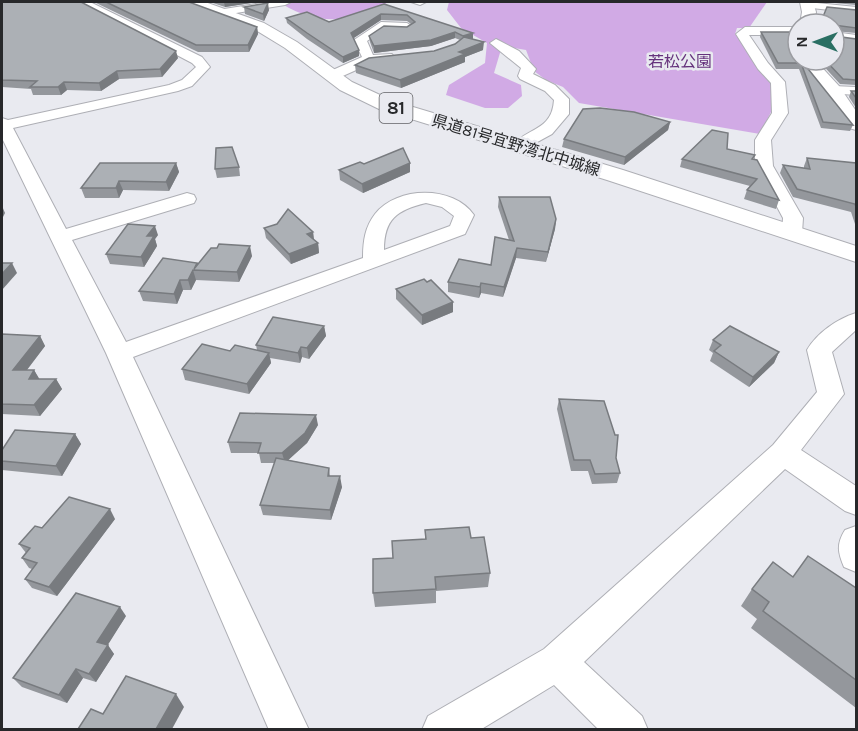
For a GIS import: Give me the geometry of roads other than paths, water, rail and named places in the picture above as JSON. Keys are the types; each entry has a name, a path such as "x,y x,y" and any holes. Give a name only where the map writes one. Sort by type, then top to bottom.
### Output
{"main road":[{"name":"県道81号宜野湾北中城線","path":"194,2 245,19 277,36 331,76 357,92 386,105 615,175 856,255"},
{"path":"817,72 833,90 856,124"},
{"name":"県道81号宜野湾北中城線","path":"615,175 721,226 856,273"}],"street":[{"path":"82,2 197,60 203,67 187,83 174,88 2,125 119,353 289,729"},
{"path":"224,12 285,2"},
{"path":"806,3 856,10"},
{"path":"369,59 360,40 381,26 408,27"},
{"path":"786,31 745,31 742,34 763,66 778,82 780,113 763,140 764,166 793,218 792,233"},
{"path":"496,43 523,62 529,69 525,76 550,88 562,99 561,114 546,131 519,147"},
{"path":"331,76 369,59 398,56"},
{"path":"833,90 856,91"},
{"path":"60,237 187,199"},
{"path":"119,353 374,261"},
{"path":"442,729 557,662 783,453 831,394 819,351 846,325 856,321"},
{"path":"783,453 856,502"},
{"path":"856,540 854,543 856,557"},
{"path":"557,662 628,729"}],"park label":[{"name":"若松公園","path":"680,61"}]}
